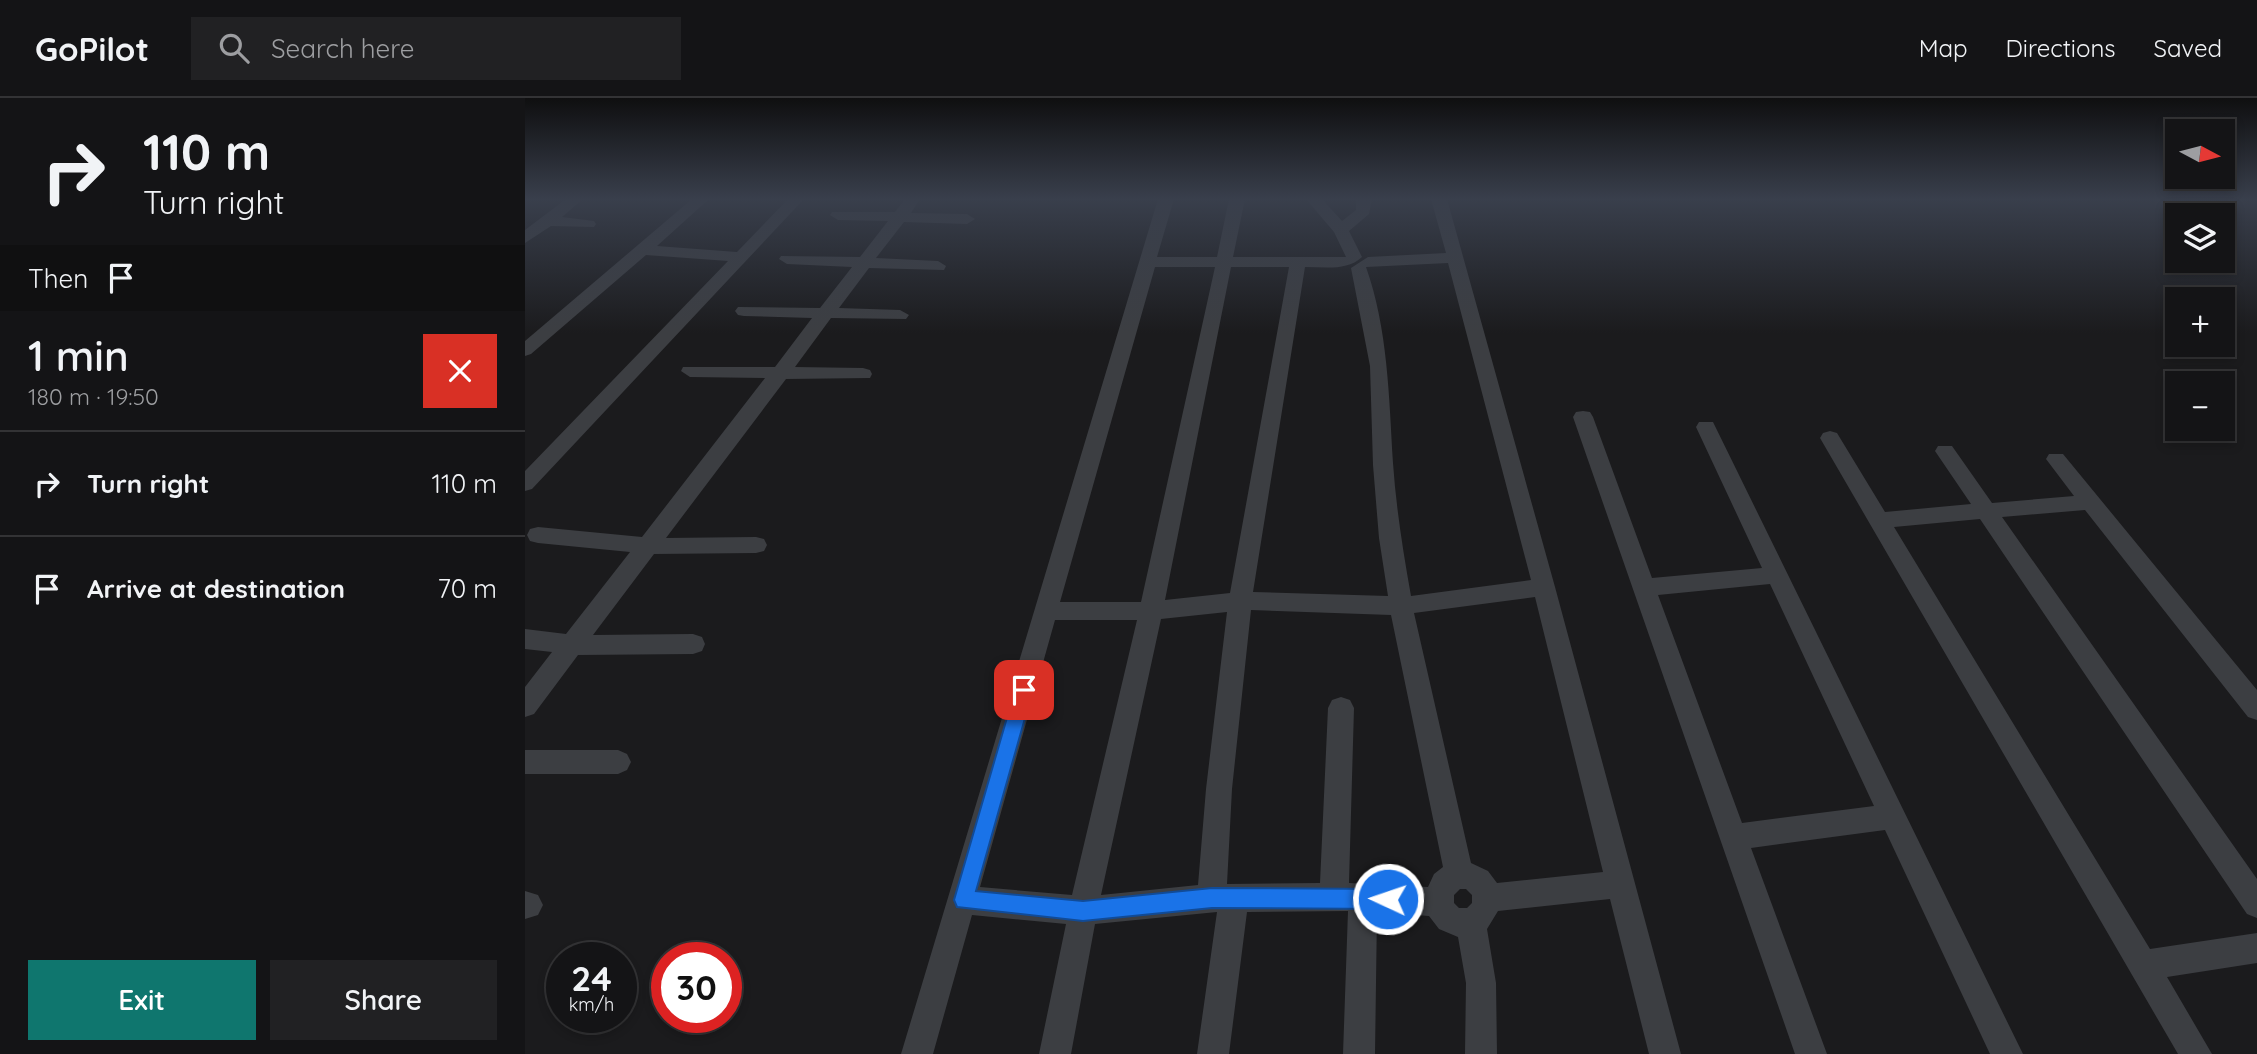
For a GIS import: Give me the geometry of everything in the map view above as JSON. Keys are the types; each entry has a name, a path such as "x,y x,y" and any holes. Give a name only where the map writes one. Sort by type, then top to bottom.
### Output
{"street":[{"path":"525,350 650,244"},
{"path":"525,484 755,244"},
{"path":"525,706 880,244"},
{"path":"917,1054 1155,244"},
{"path":"1055,1054 1083,911 1151,611 1228,244"},
{"path":"1348,244 1357,262 1378,366 1383,466 1390,538 1401,606 1459,874"},
{"path":"1450,244 1665,1054"},
{"path":"643,250 742,257"},
{"path":"1150,262 1357,262 1454,258"},
{"path":"787,259 938,266"},
{"path":"1213,1054 1223,898 1219,789 1240,601 1298,262"},
{"path":"744,311 900,315"},
{"path":"690,370 863,374"},
{"path":"1583,417 1811,1054"},
{"path":"1706,427 2007,1054"},
{"path":"1830,438 2196,1054"},
{"path":"1945,452 2257,904"},
{"path":"2056,458 2257,709"},
{"path":"1879,520 2092,502"},
{"path":"538,535 648,546 756,545"},
{"path":"1643,588 1775,575"},
{"path":"1047,611 1151,611 1240,601 1401,606 1543,587"},
{"path":"525,639 572,645 693,644"},
{"path":"1341,708 1359,1054"},
{"path":"525,762 618,762"},
{"path":"1733,837 1891,816"},
{"path":"1459,874 1478,879 1489,898 1484,914 1471,923 1449,919 1439,902 1443,883 1459,874"},
{"path":"1489,898 1621,884"},
{"path":"964,900 1083,911 1223,898 1349,897 1439,902"},
{"path":"1471,923 1481,983 1481,1054"},
{"path":"2143,965 2257,948"}],"route":[{"path":"1024,690 964,900 1083,911 1212,898 1388,899"}]}
